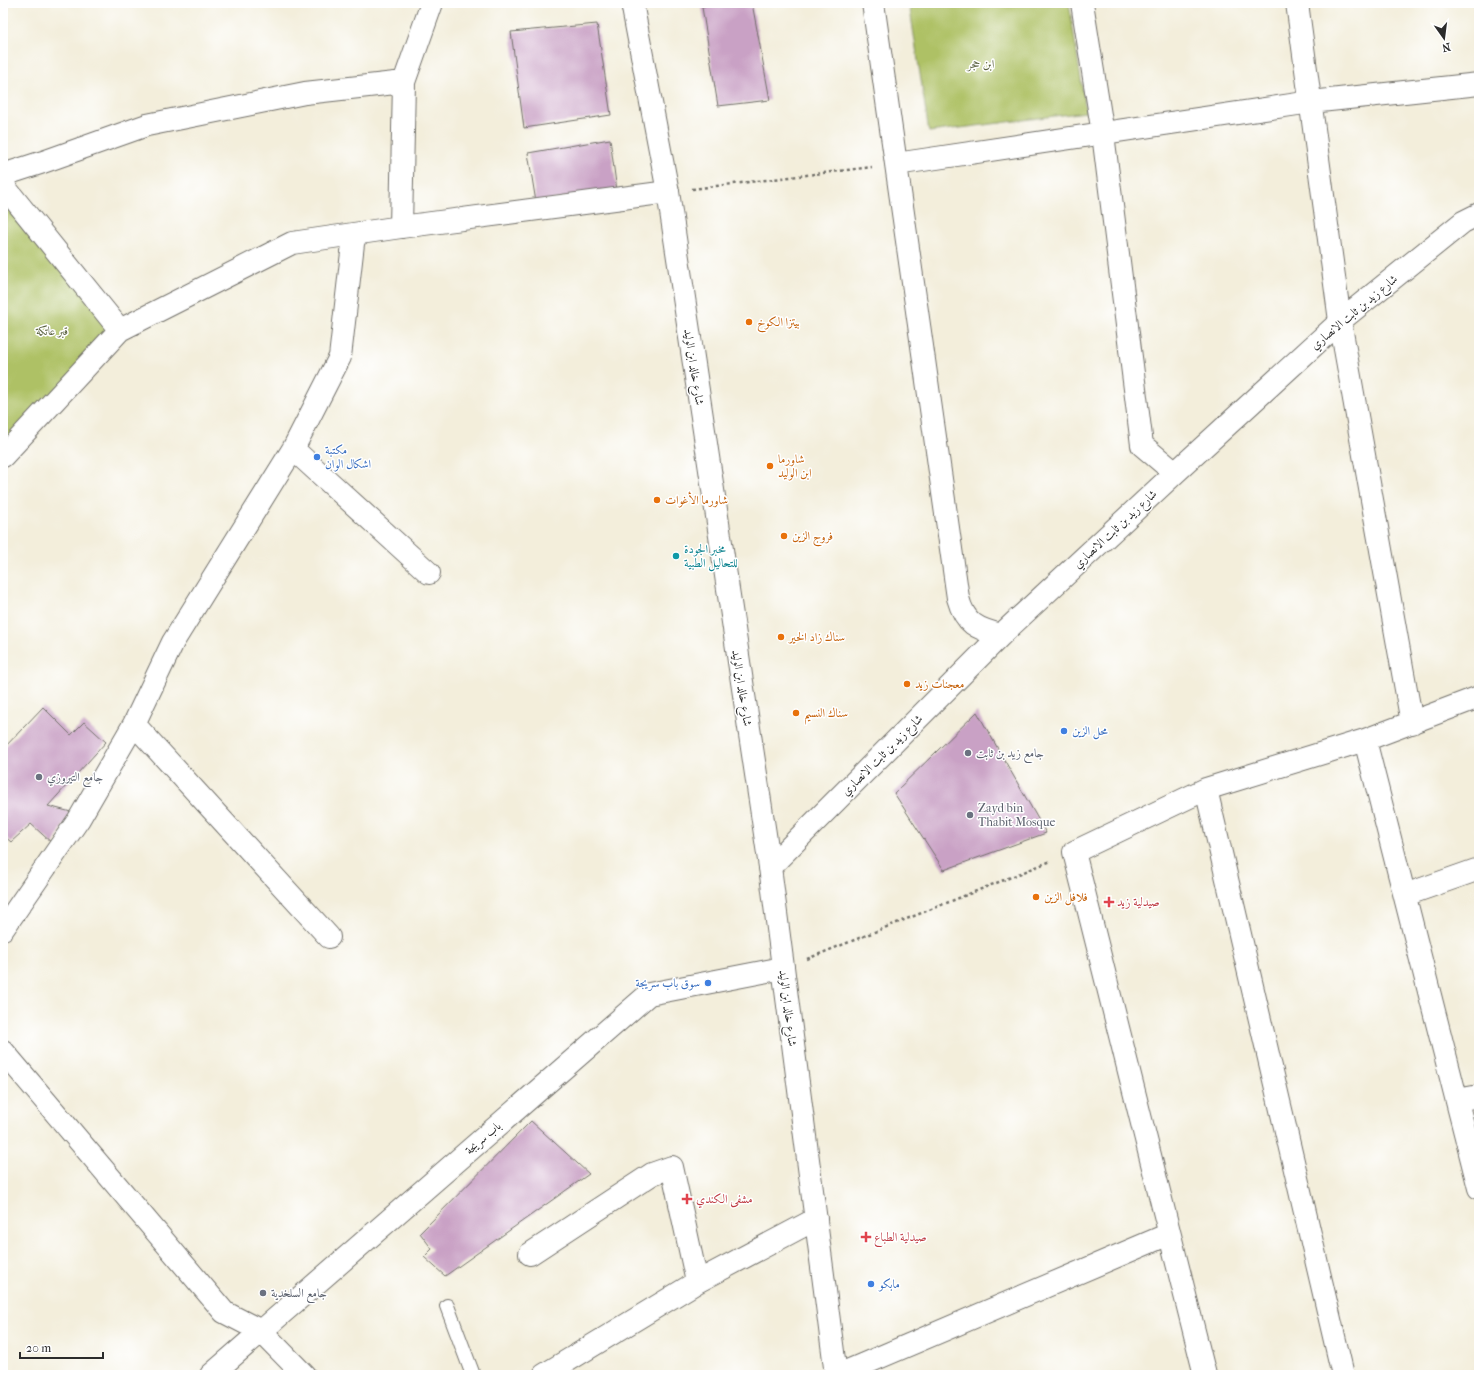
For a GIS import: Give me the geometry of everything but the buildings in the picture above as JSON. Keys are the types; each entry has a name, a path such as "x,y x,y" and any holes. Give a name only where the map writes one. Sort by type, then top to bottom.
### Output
{"street":[{"path":"401,227 404,82 432,3"},
{"name":"شارع خالد ابن الوليد","path":"632,3 668,192 770,867 837,1375"},
{"path":"873,3 958,598 962,610 971,623 982,631 1001,635"},
{"path":"1082,3 1104,134 1142,445 1175,473"},
{"path":"1297,3 1340,321 1412,723"},
{"path":"3,175 147,125 305,93 404,82"},
{"path":"896,164 1311,102 1479,84"},
{"path":"3,185 120,330"},
{"path":"3,456 120,330 292,243 354,236 401,227 668,192"},
{"name":"شارع زيد بن ثابت الانصاري","path":"770,867 1001,635 1340,321 1464,222 1479,214"},
{"path":"3,929 79,819 134,724 173,642 293,449 340,357 354,236"},
{"path":"293,449 429,573"},
{"path":"1205,1375 1074,852 1206,789 1365,740 1479,697"},
{"path":"134,724 330,936"},
{"path":"1365,740 1479,1188"},
{"path":"1206,789 1343,1375"},
{"path":"1405,895 1479,869"},
{"name":"باب سريجة","path":"211,1375 649,994 783,968"},
{"path":"3,1051 224,1312 261,1331 304,1375"},
{"path":"1457,1100 1479,1096"},
{"path":"530,1254 652,1174 672,1167 697,1282"},
{"path":"544,1375 697,1282 816,1219"},
{"path":"837,1375 1169,1234"}],"lane":[{"path":"447,1306 473,1375"}],"path":[{"path":"668,192 896,164"},
{"path":"783,968 1074,852"}],"green space":[{"name":"ابن حجر","path":"909,3 1069,3 1086,112 929,132"},
{"name":"قبر عاتكة","path":"3,185 116,334 3,456"}],"place":[{"name":"بيتزا الكوخ","path":"749,322"},
{"name":"مكتبة اشكال الوان","path":"317,457"},
{"name":"شاورما ابن الوليد","path":"770,466"},
{"name":"شاورما الأغوات","path":"657,500"},
{"name":"فروج الزين","path":"784,536"},
{"name":"مخبر الجودة للتحاليل الطبية","path":"676,556"},
{"name":"سناك زاد الخير","path":"781,637"},
{"name":"معجنات زيد","path":"907,684"},
{"name":"سناك النسيم","path":"796,713"},
{"name":"محل الزين","path":"1064,731"},
{"name":"جامع زيد بن ثابت","path":"968,753"},
{"name":"جامع التيروزي","path":"39,777"},
{"name":"Zayd bin Thabit Mosque","path":"970,815"},
{"name":"فلافل الزين","path":"1036,897"},
{"name":"صيدلية زيد","path":"1109,902"},
{"name":"سوق باب سريجة","path":"708,983"},
{"name":"مشفى الكندي","path":"687,1199"},
{"name":"صيدلية الطباع","path":"866,1237"},
{"name":"مابكو","path":"871,1284"},
{"name":"جامع السلخدية","path":"263,1293"}]}
